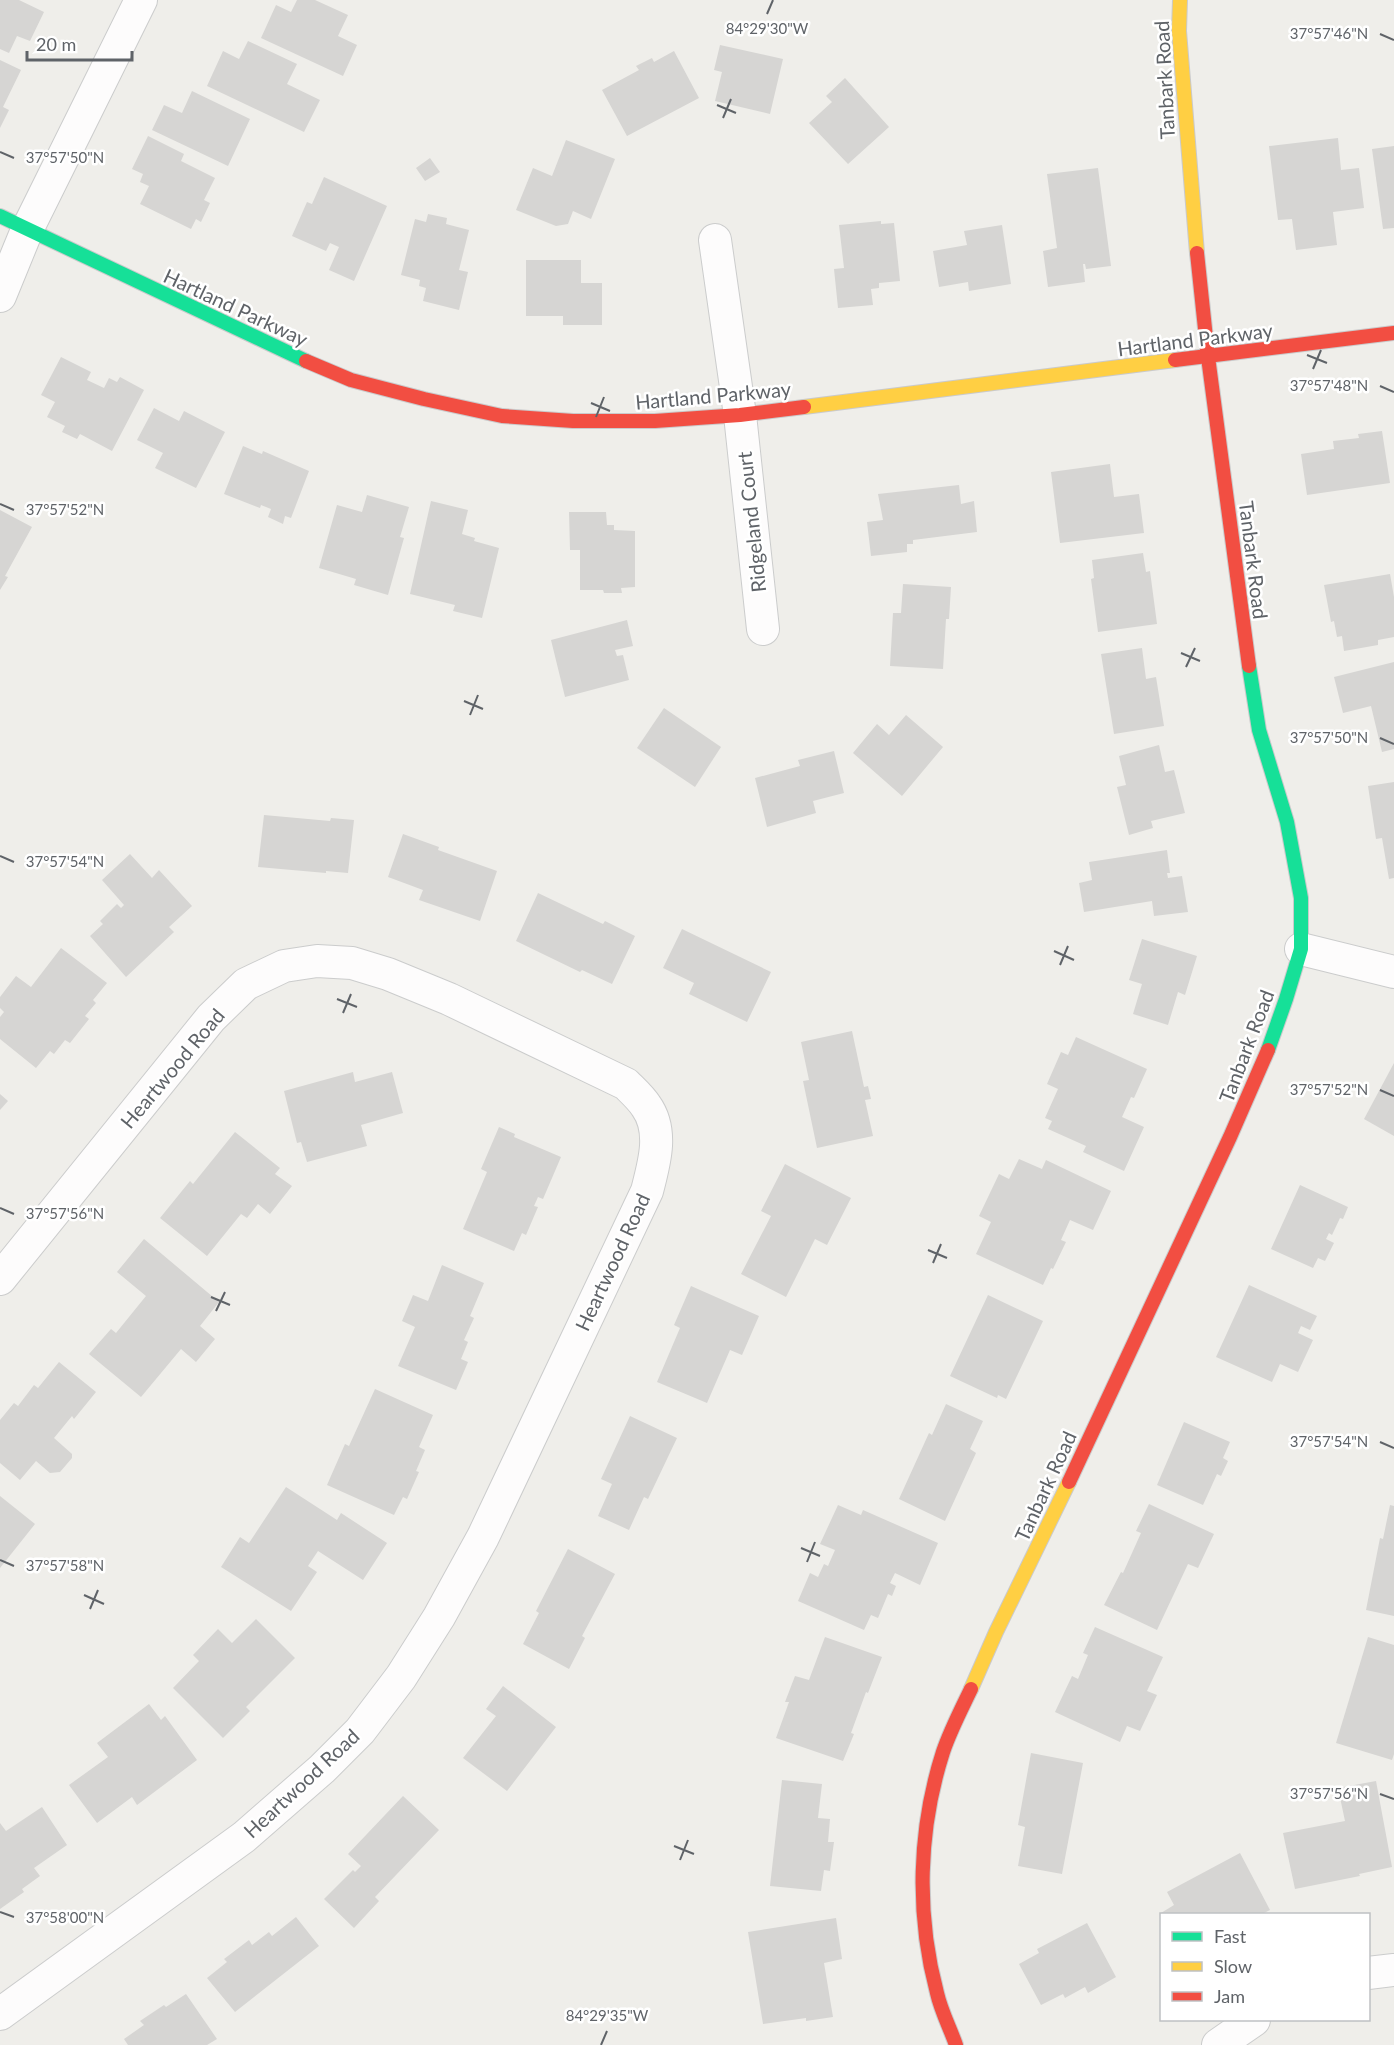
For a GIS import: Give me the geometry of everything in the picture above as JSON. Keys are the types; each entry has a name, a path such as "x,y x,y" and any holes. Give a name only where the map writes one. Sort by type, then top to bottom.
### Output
{"street":[{"path":"0,296 14,223 141,0"},
{"name":"Tanbark Road","path":"956,2045 937,1994 927,1942 922,1892 929,1806 943,1751 996,1632 1054,1515 1230,1137 1266,1054 1301,950 1301,898 1287,822 1259,730 1251,684 1208,357 1192,212 1179,31 1180,0"},
{"name":"Hartland Parkway","path":"14,223 283,352 351,380 502,416 573,421 655,422 740,415 1394,333"},
{"name":"Ridgeland Court","path":"715,240 740,415 763,628"},
{"path":"1301,950 1394,972"},
{"name":"Heartwood Road","path":"0,1279 211,1018 246,984 284,966 317,961 352,963 388,974 449,999 626,1084 647,1107 656,1133 656,1156 642,1202 483,1537 439,1617 401,1677 360,1731 322,1769 244,1837 0,2014"},
{"path":"1370,1973 1394,1970"},
{"path":"1218,2045 1251,2021"}],"building":[{"path":"0,0 19,0 44,12 30,41 17,36 9,53 0,49"},
{"path":"297,0 315,0 348,15 338,36 357,45 343,76 261,38 276,5 291,12"},
{"path":"248,41 297,64 287,84 320,100 304,132 207,86 223,51 239,59"},
{"path":"720,45 783,59 770,114 715,101 722,72 714,70"},
{"path":"674,51 699,98 627,136 602,90 639,70 636,66 652,58 654,62"},
{"path":"0,60 21,70 3,107 9,110 0,128"},
{"path":"845,78 889,127 848,164 809,123 832,102 826,96"},
{"path":"192,91 250,119 228,166 152,130 164,105 182,113"},
{"path":"148,136 184,154 181,161 215,178 204,200 210,203 201,222 196,219 191,229 140,204 149,186 140,182 143,174 132,169"},
{"path":"1338,138 1341,170 1359,168 1364,208 1333,212 1337,245 1296,250 1292,219 1278,220 1269,146"},
{"path":"566,140 615,159 591,219 573,211 568,224 556,226 516,210 533,168 552,176"},
{"path":"1394,146 1394,228 1383,229 1372,149"},
{"path":"430,158 440,172 425,181 416,168"},
{"path":"1098,168 1111,266 1086,269 1083,264 1085,282 1048,287 1043,251 1057,248 1047,174"},
{"path":"324,177 387,206 354,281 329,270 339,247 330,243 326,251 292,236 307,202 312,204"},
{"path":"428,214 447,218 446,224 469,230 459,270 468,272 459,310 423,301 426,288 419,286 420,280 401,275 415,219 426,222"},
{"path":"881,221 881,224 894,223 900,281 879,283 879,288 871,289 873,305 838,308 834,269 844,268 839,225"},
{"path":"1002,225 1011,284 969,291 968,282 939,287 933,251 967,245 964,231"},
{"path":"526,260 581,260 581,283 602,283 602,325 563,325 563,316 526,316"},
{"path":"61,357 91,372 87,380 104,388 109,378 117,382 120,377 144,390 112,451 80,434 77,439 62,432 65,426 47,417 55,402 41,395"},
{"path":"154,408 179,421 184,411 225,432 196,488 155,468 163,453 137,440"},
{"path":"1382,431 1390,483 1307,495 1301,454 1334,449 1333,441 1359,438 1358,434"},
{"path":"243,446 262,454 263,451 309,471 291,518 285,516 283,524 268,517 271,509 261,505 260,508 224,494"},
{"path":"1110,464 1114,497 1139,494 1144,533 1060,543 1051,472"},
{"path":"959,485 961,504 974,501 977,532 913,540 913,544 907,544 907,552 871,556 867,522 883,520 878,494"},
{"path":"367,495 409,507 400,537 404,538 388,595 354,585 356,579 319,568 337,505 362,512"},
{"path":"431,501 468,510 462,534 475,538 474,541 499,548 482,618 453,611 455,605 410,594"},
{"path":"0,510 32,527 5,576 8,577 0,590"},
{"path":"569,512 606,512 607,525 614,525 614,530 635,531 635,587 621,588 622,593 580,590 580,550 570,550"},
{"path":"1143,553 1146,572 1150,571 1157,624 1098,632 1091,579 1094,578 1092,560"},
{"path":"1390,574 1394,597 1394,637 1378,640 1378,645 1344,651 1342,636 1337,637 1334,621 1331,622 1324,585"},
{"path":"903,584 951,587 949,619 946,619 943,669 890,666 893,613 901,613"},
{"path":"627,620 633,646 615,650 617,656 623,655 629,680 565,697 551,640"},
{"path":"1142,648 1146,679 1156,677 1164,726 1114,734 1101,654"},
{"path":"1394,662 1394,749 1382,752 1371,706 1343,713 1334,677"},
{"path":"664,708 721,747 695,787 637,748"},
{"path":"906,715 943,747 902,796 853,753 877,724 889,735"},
{"path":"1159,745 1165,772 1174,770 1185,813 1151,821 1153,828 1129,835 1117,787 1126,785 1119,756"},
{"path":"834,751 844,793 813,801 816,813 767,827 755,778 800,766 798,760"},
{"path":"1394,782 1394,878 1389,879 1382,838 1376,839 1368,786"},
{"path":"264,815 330,821 331,818 354,820 348,873 258,867"},
{"path":"403,834 439,847 438,850 497,871 480,921 419,900 423,890 388,877"},
{"path":"1167,850 1170,873 1167,873 1168,878 1182,876 1188,912 1154,916 1152,901 1084,912 1079,883 1092,880 1089,862"},
{"path":"130,854 152,878 159,870 192,906 169,927 174,932 126,977 90,936 103,924 100,921 117,904 121,908 124,905 102,880"},
{"path":"538,893 603,924 605,921 635,936 612,984 582,970 580,972 516,941"},
{"path":"682,929 771,972 747,1022 689,994 694,983 663,968"},
{"path":"1142,939 1197,956 1185,995 1178,992 1168,1025 1133,1014 1142,984 1129,980"},
{"path":"61,948 107,983 93,1000 96,1003 85,1016 89,1019 70,1043 65,1040 54,1054 50,1051 36,1068 0,1039 0,1017 4,1012 0,1008 0,997 16,976 31,987"},
{"path":"852,1031 864,1087 868,1086 871,1099 865,1100 873,1136 817,1148 803,1081 809,1080 801,1042"},
{"path":"1076,1037 1147,1069 1134,1098 1131,1097 1122,1117 1144,1127 1124,1171 1083,1152 1086,1146 1048,1129 1052,1121 1045,1118 1058,1089 1047,1084 1061,1052 1068,1055"},
{"path":"1394,1063 1394,1136 1364,1119"},
{"path":"353,1072 355,1082 392,1072 403,1113 361,1125 367,1146 307,1162 301,1142 297,1143 284,1091"},
{"path":"0,1094 8,1101 0,1110"},
{"path":"499,1127 515,1134 514,1137 561,1157 543,1199 538,1197 534,1206 538,1207 526,1235 522,1233 514,1251 463,1229 487,1172 481,1169"},
{"path":"235,1132 280,1168 275,1174 292,1186 270,1214 258,1204 247,1218 241,1214 207,1256 160,1218 190,1181 193,1184"},
{"path":"1019,1159 1042,1169 1046,1160 1111,1191 1093,1230 1070,1220 1061,1240 1066,1242 1043,1285 976,1254 991,1222 979,1216 999,1174 1009,1179"},
{"path":"785,1164 851,1198 827,1245 815,1239 786,1297 741,1274 771,1216 761,1211"},
{"path":"1300,1185 1348,1207 1332,1235 1329,1233 1326,1239 1334,1243 1325,1261 1318,1258 1313,1268 1271,1249"},
{"path":"144,1239 219,1302 200,1326 215,1339 196,1362 181,1349 141,1397 89,1354 111,1329 116,1333 146,1296 117,1272"},
{"path":"442,1265 484,1283 470,1316 474,1318 464,1340 468,1342 461,1359 468,1362 456,1390 398,1366 415,1327 402,1321 413,1295 428,1301"},
{"path":"1249,1285 1317,1316 1310,1330 1301,1326 1298,1333 1313,1340 1298,1372 1280,1364 1272,1382 1216,1357"},
{"path":"691,1286 759,1316 742,1355 730,1350 707,1403 657,1382 680,1328 674,1325"},
{"path":"988,1295 1043,1321 1006,1399 998,1395 997,1398 950,1376"},
{"path":"59,1362 96,1392 74,1419 72,1416 54,1438 72,1454 72,1458 60,1472 50,1473 36,1461 20,1480 0,1463 0,1420 14,1403 18,1406 34,1385 38,1388"},
{"path":"375,1389 433,1415 419,1447 425,1450 416,1471 419,1472 407,1499 403,1497 394,1515 327,1485 345,1444 349,1446"},
{"path":"946,1404 983,1421 970,1449 976,1453 945,1521 899,1499 929,1433 932,1435"},
{"path":"630,1416 677,1438 648,1499 644,1497 629,1530 598,1516 612,1484 601,1479"},
{"path":"1184,1422 1230,1442 1223,1458 1228,1461 1221,1476 1217,1474 1203,1505 1157,1485"},
{"path":"286,1487 337,1520 341,1513 387,1543 363,1580 318,1551 308,1566 317,1572 291,1611 221,1567 240,1537 249,1543"},
{"path":"0,1496 35,1524 0,1568"},
{"path":"1149,1504 1214,1534 1198,1568 1188,1564 1157,1630 1104,1605 1121,1572 1123,1573 1141,1533 1136,1531"},
{"path":"838,1505 861,1515 863,1510 938,1543 920,1585 895,1573 890,1583 896,1586 892,1596 888,1594 878,1618 871,1615 864,1630 798,1601 810,1573 818,1577 824,1564 828,1566 835,1550 820,1544"},
{"path":"1390,1505 1394,1506 1394,1616 1366,1610 1380,1538 1383,1539"},
{"path":"568,1549 615,1574 582,1636 585,1638 569,1669 523,1644 539,1613 536,1611"},
{"path":"256,1619 295,1658 246,1707 250,1711 223,1738 173,1688 199,1661 193,1655 218,1629 232,1643"},
{"path":"1095,1627 1163,1657 1147,1691 1157,1695 1140,1731 1127,1726 1120,1742 1055,1712 1072,1676 1078,1679 1088,1655 1083,1653"},
{"path":"825,1637 882,1657 868,1693 866,1692 851,1733 854,1734 843,1761 776,1738 789,1702 785,1702 795,1676 809,1680"},
{"path":"1368,1637 1394,1645 1394,1754 1392,1760 1336,1743"},
{"path":"503,1686 556,1727 507,1791 463,1758 496,1716 486,1709"},
{"path":"149,1704 161,1720 165,1716 197,1760 137,1805 132,1797 97,1823 69,1785 108,1757 97,1743"},
{"path":"1031,1753 1083,1763 1062,1874 1018,1866 1025,1827 1018,1825"},
{"path":"782,1780 822,1784 818,1818 830,1819 828,1842 834,1842 830,1871 824,1870 821,1891 770,1886"},
{"path":"1376,1781 1392,1867 1295,1889 1283,1833 1345,1821 1338,1788"},
{"path":"403,1796 439,1830 375,1897 379,1901 354,1928 324,1899 353,1870 355,1872 361,1866 348,1854"},
{"path":"42,1807 67,1845 34,1868 40,1876 22,1889 24,1892 0,1909 0,1823 6,1831"},
{"path":"1240,1853 1270,1910 1264,1913 1161,1913 1174,1905 1167,1892"},
{"path":"296,1917 319,1946 235,2012 207,1978 227,1962 224,1959 249,1940 252,1945 269,1932 272,1936"},
{"path":"836,1918 842,1959 824,1963 833,2017 763,2024 748,1932"},
{"path":"1087,1923 1116,1977 1088,1993 1085,1987 1065,1998 1063,1994 1041,2005 1019,1964 1039,1953 1037,1949"},
{"path":"186,1994 217,2039 207,2045 128,2045 124,2039 144,2025 140,2021"}],"traffic: fast":[{"path":"0,216 306,361"},
{"path":"1249,666 1259,730 1287,822 1301,898 1301,949 1268,1050"}],"traffic: slow":[{"path":"1180,0 1179,31 1197,253"},
{"path":"804,407 1175,360"},
{"path":"971,1689 1069,1482"}],"traffic: jam":[{"path":"1197,253 1208,357 1249,666"},
{"path":"1175,360 1394,333"},
{"path":"306,361 351,380 502,416 573,421 655,421 740,415 804,407"},
{"path":"1069,1482 1230,1137 1268,1050"},
{"path":"956,2045 943,2013 930,1963 923,1903 923,1872 929,1811 935,1782 946,1744 971,1689"}]}
